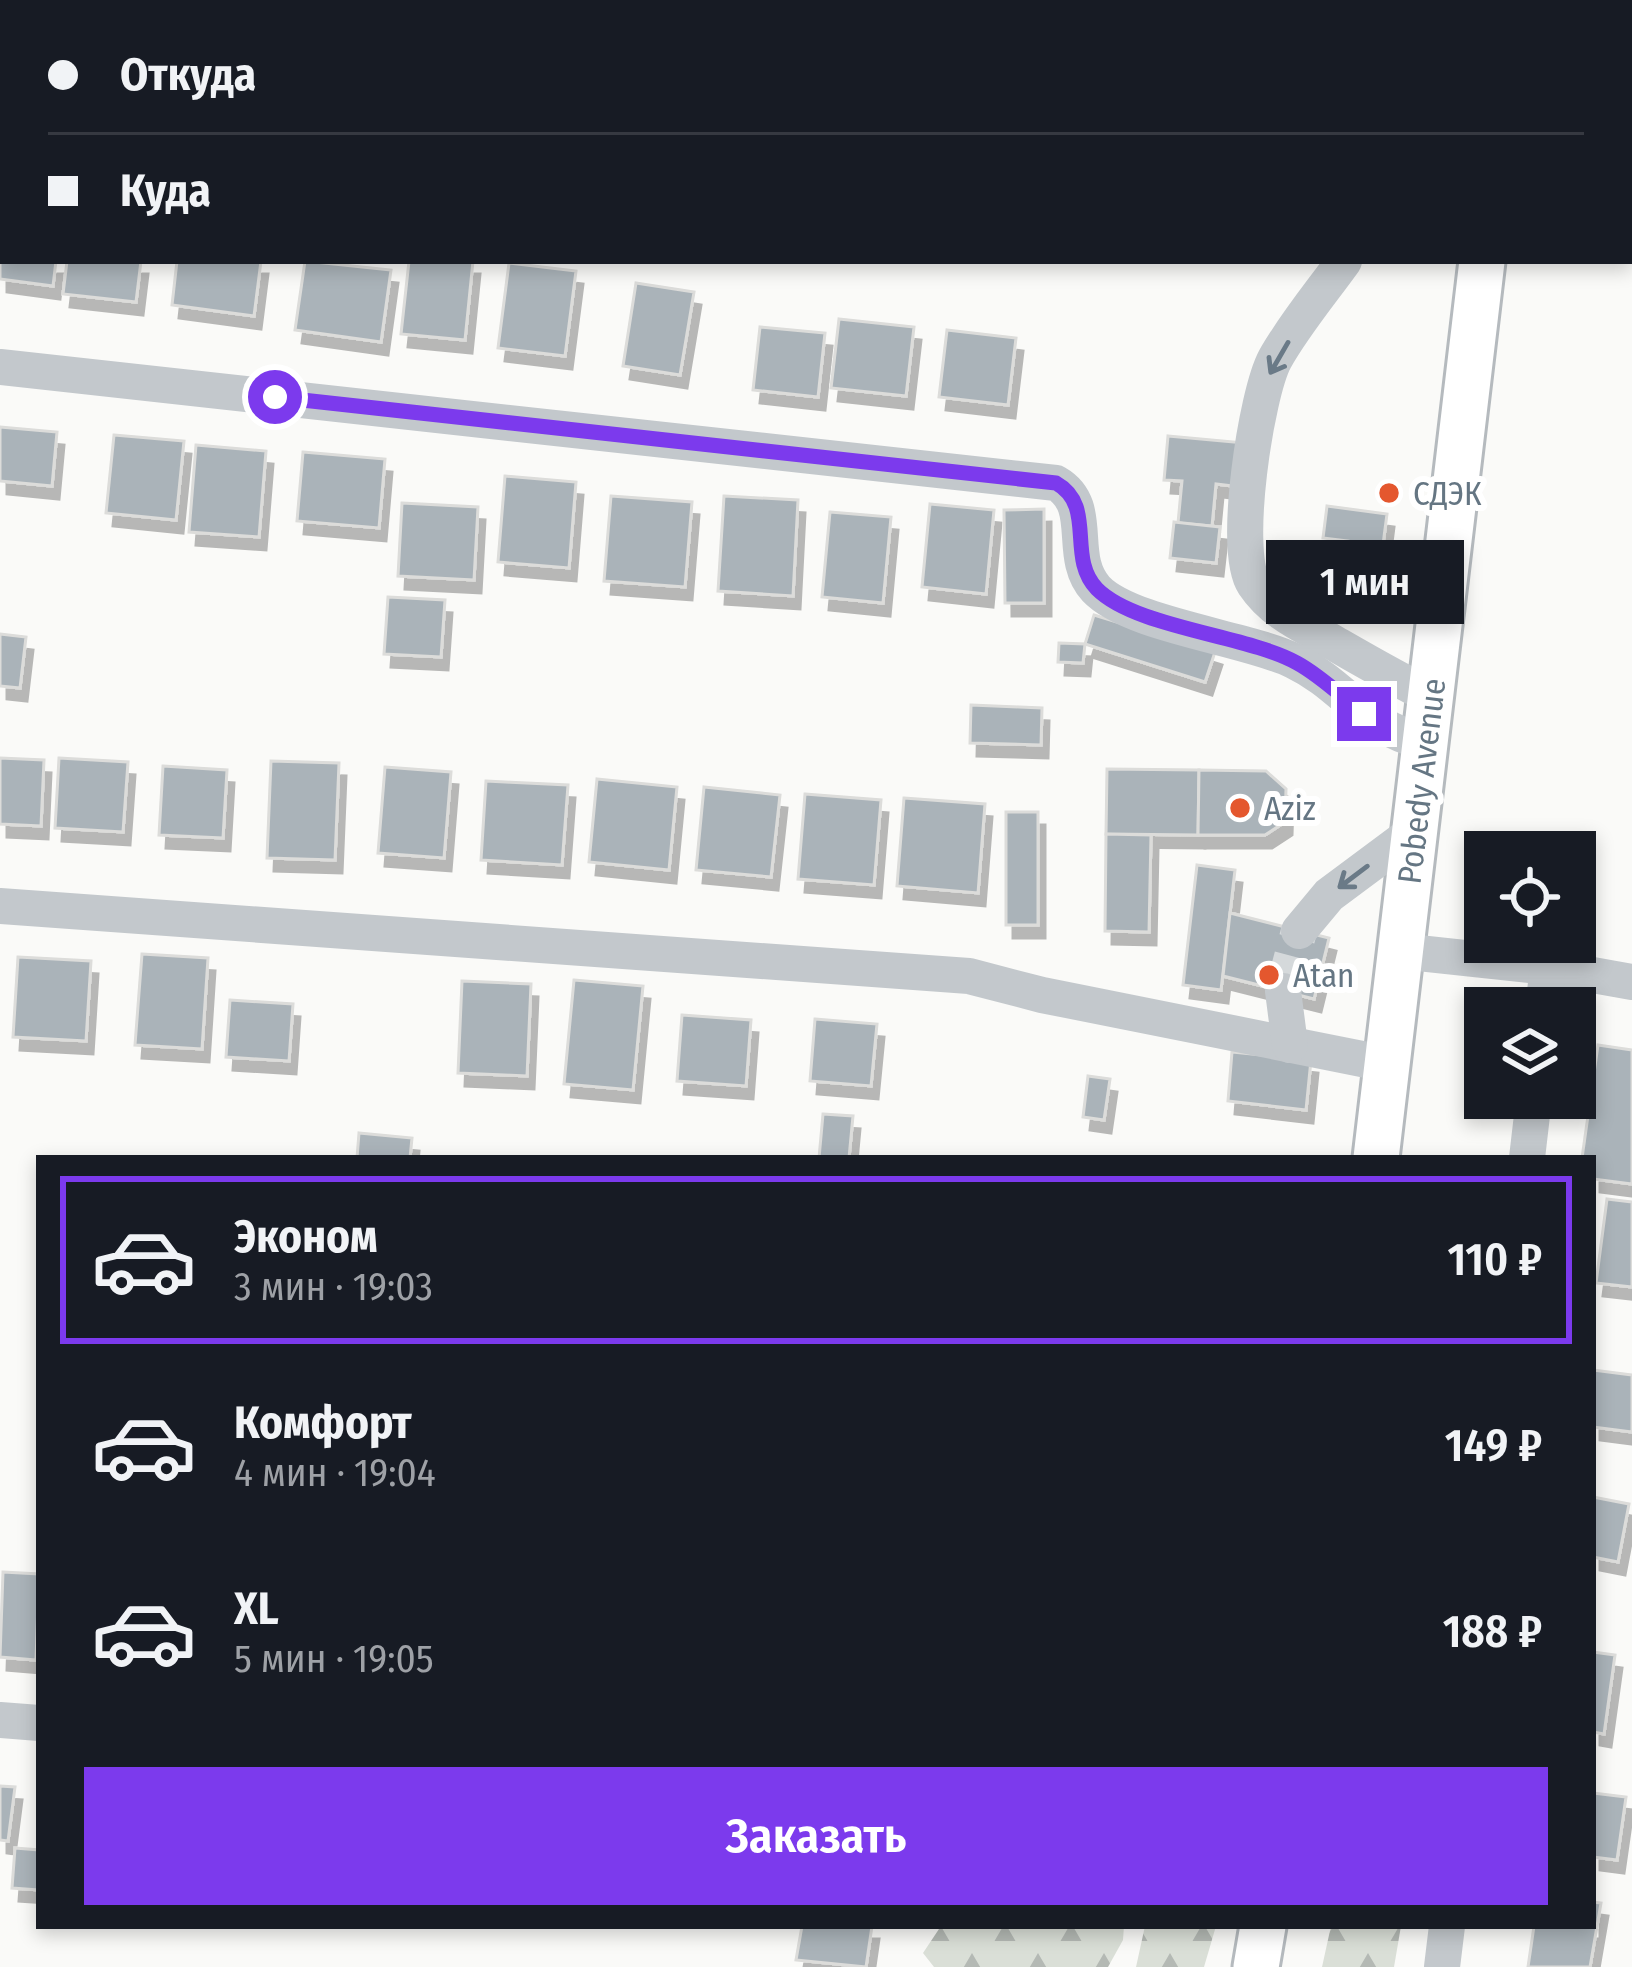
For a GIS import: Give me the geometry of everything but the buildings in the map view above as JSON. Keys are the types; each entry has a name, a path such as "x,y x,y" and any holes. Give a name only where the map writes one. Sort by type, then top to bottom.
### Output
{"main road":[{"name":"Pobedy Avenue","path":"1376,1155 1482,264"},
{"path":"1256,1967 1262,1929"}],"street":[{"path":"1342,264 1274,360 1261,396 1245,525 1250,580 1273,606 1303,628 1431,696"},
{"path":"0,367 1056,483 1071,491 1078,508 1082,562 1096,589 1124,607 1295,661 1393,734 1426,742"},
{"path":"1299,931 1329,896 1415,832"},
{"path":"0,906 969,976 1387,1064"},
{"path":"1400,951 1548,967 1632,982"},
{"path":"1546,987 1548,967"},
{"path":"1283,991 1290,1045"},
{"path":"1528,1155 1532,1119"},
{"path":"0,1720 36,1723"},
{"path":"1442,1967 1447,1929"}],"green space":[{"path":"939,1929 1124,1929 1108,1967 934,1967 923,1953"},
{"path":"1144,1929 1215,1929 1204,1967 1136,1967"},
{"path":"1330,1929 1400,1929 1394,1967 1322,1967"}],"tunnel":[{"path":"1283,991 1299,931"}],"place":[{"name":"СДЭК","path":"1389,493"},
{"name":"Aziz","path":"1240,808"},
{"name":"Atan","path":"1269,975"}],"route":[{"path":"275,397 1056,483 1071,491 1078,508 1082,562 1096,589 1124,607 1295,661 1364,714"}]}
